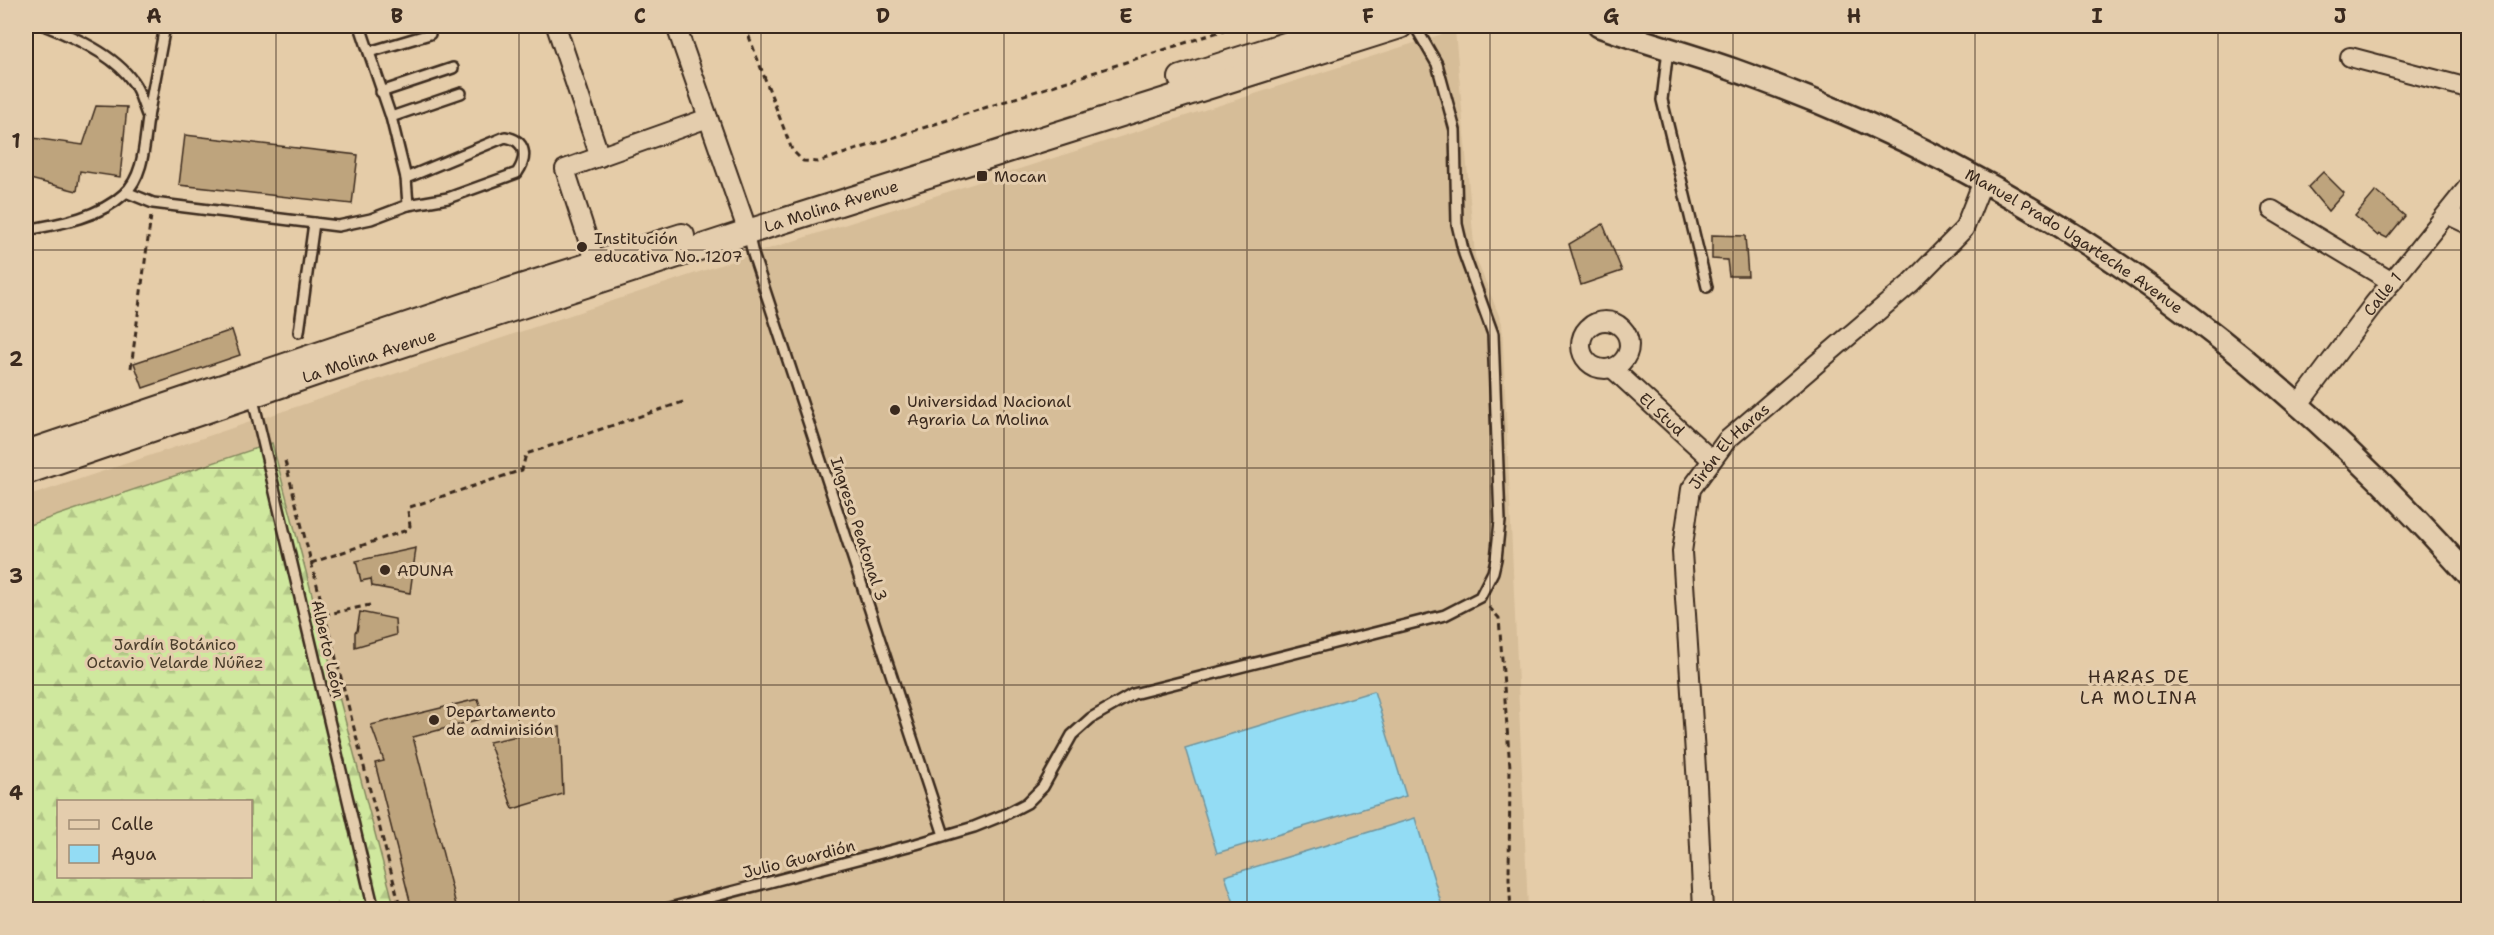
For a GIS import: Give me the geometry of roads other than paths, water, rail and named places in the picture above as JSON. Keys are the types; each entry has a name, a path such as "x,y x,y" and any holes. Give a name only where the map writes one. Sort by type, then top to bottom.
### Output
{"main road":[{"name":"La Molina Avenue","path":"26,453 745,225 1345,26"},
{"name":"La Molina Avenue","path":"745,225 1400,26"},
{"name":"La Molina Avenue","path":"26,472 252,395 598,272"}],"street":[{"path":"556,26 600,157"},
{"path":"676,26 745,225"},
{"name":"Manuel Prado Ugarteche Avenue","path":"1600,26 1808,98 1912,145 1983,181 2068,231 2158,291 2238,352 2299,404 2391,492 2469,575"},
{"path":"2350,57 2469,88"},
{"path":"598,272 565,169 708,118"},
{"name":"Jirón El Haras","path":"1703,909 1682,552 1691,489 1727,440 1911,283 1964,229 1983,181"},
{"name":"Calle 1","path":"2299,404 2391,282 2469,187"},
{"path":"2272,210 2391,282"},
{"path":"2446,214 2469,224"},
{"name":"El Stud","path":"1612,368 1712,460"}],"lane":[{"path":"46,26 69,35 107,57 133,82 148,117"},
{"path":"26,230 68,223 103,208 126,192 138,171 145,148 148,117 165,26"},
{"path":"360,26 391,117 406,178 408,205"},
{"name":"Julio Guardión","path":"662,909 974,827 1027,803 1043,787 1072,735 1091,718 1133,694 1445,615 1480,597 1493,572 1500,521 1493,334 1464,254 1457,224 1455,130 1437,64 1415,26"},
{"path":"369,52 430,34"},
{"path":"1668,48 1662,100 1707,287"},
{"path":"381,92 453,68"},
{"path":"391,117 461,93"},
{"path":"126,192 153,203 338,226 351,224 408,205 448,198 517,173 524,163 524,157 519,143 513,138 505,137 406,178"},
{"path":"299,332 314,223"},
{"name":"Ingreso Peatonal 3","path":"745,225 944,835"},
{"name":"Alberto León","path":"252,395 374,909"}],"water":[{"path":"1374,691 1406,796 1217,853 1185,748"},
{"path":"1415,818 1443,909 1236,909 1225,876"}],"place":[{"name":"Mocan","path":"982,176"},
{"name":"Institución educativa No. 1207","path":"582,247"},
{"name":"Universidad Nacional Agraria La Molina","path":"895,410"},
{"name":"ADUNA","path":"385,570"},
{"name":"Departamento de adminisión","path":"434,720"}],"district":[{"name":"HARAS DE LA MOLINA","path":"2139,687"}],"park label":[{"name":"Jardín Botánico Octavio Velarde Núñez","path":"175,653"}]}
